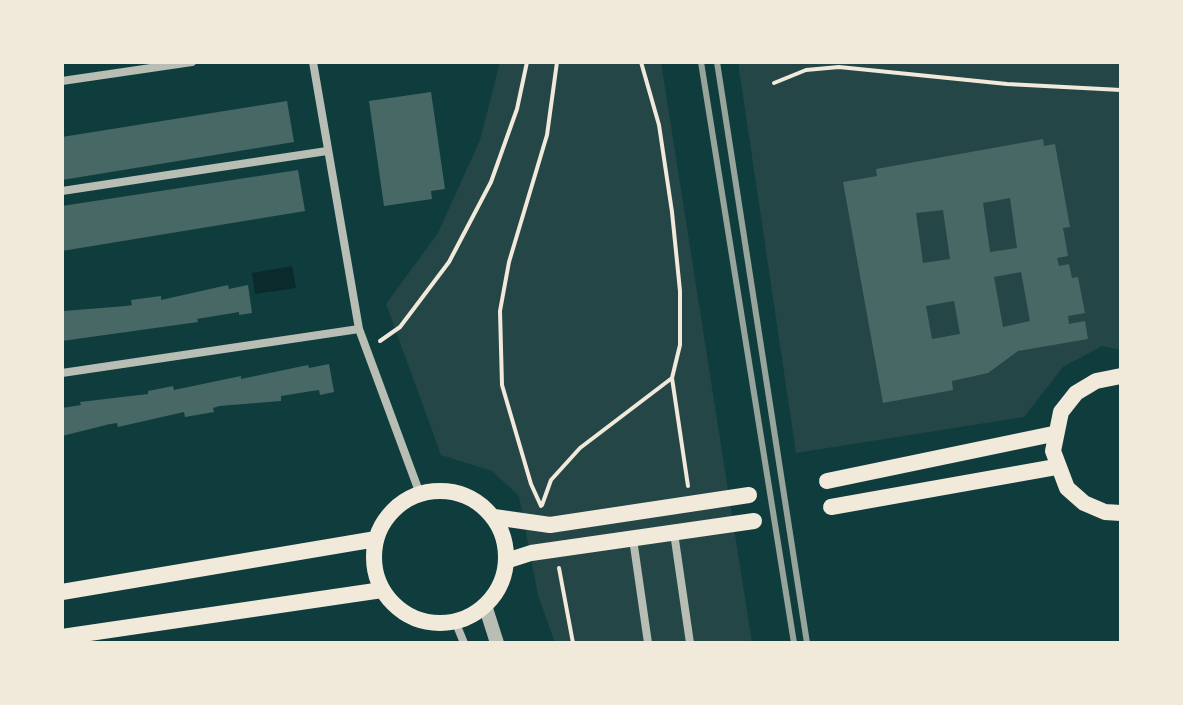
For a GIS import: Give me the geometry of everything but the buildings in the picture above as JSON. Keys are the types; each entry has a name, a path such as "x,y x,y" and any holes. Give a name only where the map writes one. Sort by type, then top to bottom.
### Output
{"main road":[{"path":"1121,376 1096,381 1076,393 1061,412 1053,434 1056,467 1067,488 1084,503 1105,512 1121,513"},
{"path":"827,481 1053,434"},
{"path":"831,507 1056,467"},
{"path":"440,491 460,494 479,503 494,517 501,531 506,561 496,593 485,605 455,621 434,623 414,618 396,607 382,590 376,574 376,539 385,520 400,504 420,494 440,491"},
{"path":"494,517 550,525 749,495"},
{"path":"506,561 531,553 754,521"},
{"path":"62,592 376,539"},
{"path":"62,637 382,590"}],"street":[{"path":"62,81 192,62"},
{"path":"313,62 359,329 420,494"},
{"path":"62,191 327,151"},
{"path":"62,373 359,329"},
{"path":"674,533 690,643"},
{"path":"633,539 648,643"},
{"path":"485,605 497,643"},
{"path":"455,621 464,643"}],"path":[{"path":"367,350 400,327 449,262 491,182 517,109 527,62"},
{"path":"531,484 502,385 500,311 509,262 547,135 557,62"},
{"path":"641,62 659,125 680,291 680,345 672,378 691,504"},
{"path":"774,83 806,70 839,67 1007,84 1121,90"},
{"path":"542,507 551,480 580,448 672,378"}],"shaded area":[{"path":"500,62 661,62 752,643 555,643 538,595 519,496 492,471 441,455 386,304 438,233 480,140"},
{"path":"738,62 1121,62 1121,350 1102,346 1063,367 1024,417 796,453"},
{"path":"292,266 296,288 255,294 252,273"}],"railway":[{"path":"701,62 794,643"},
{"path":"717,62 807,643"}]}
